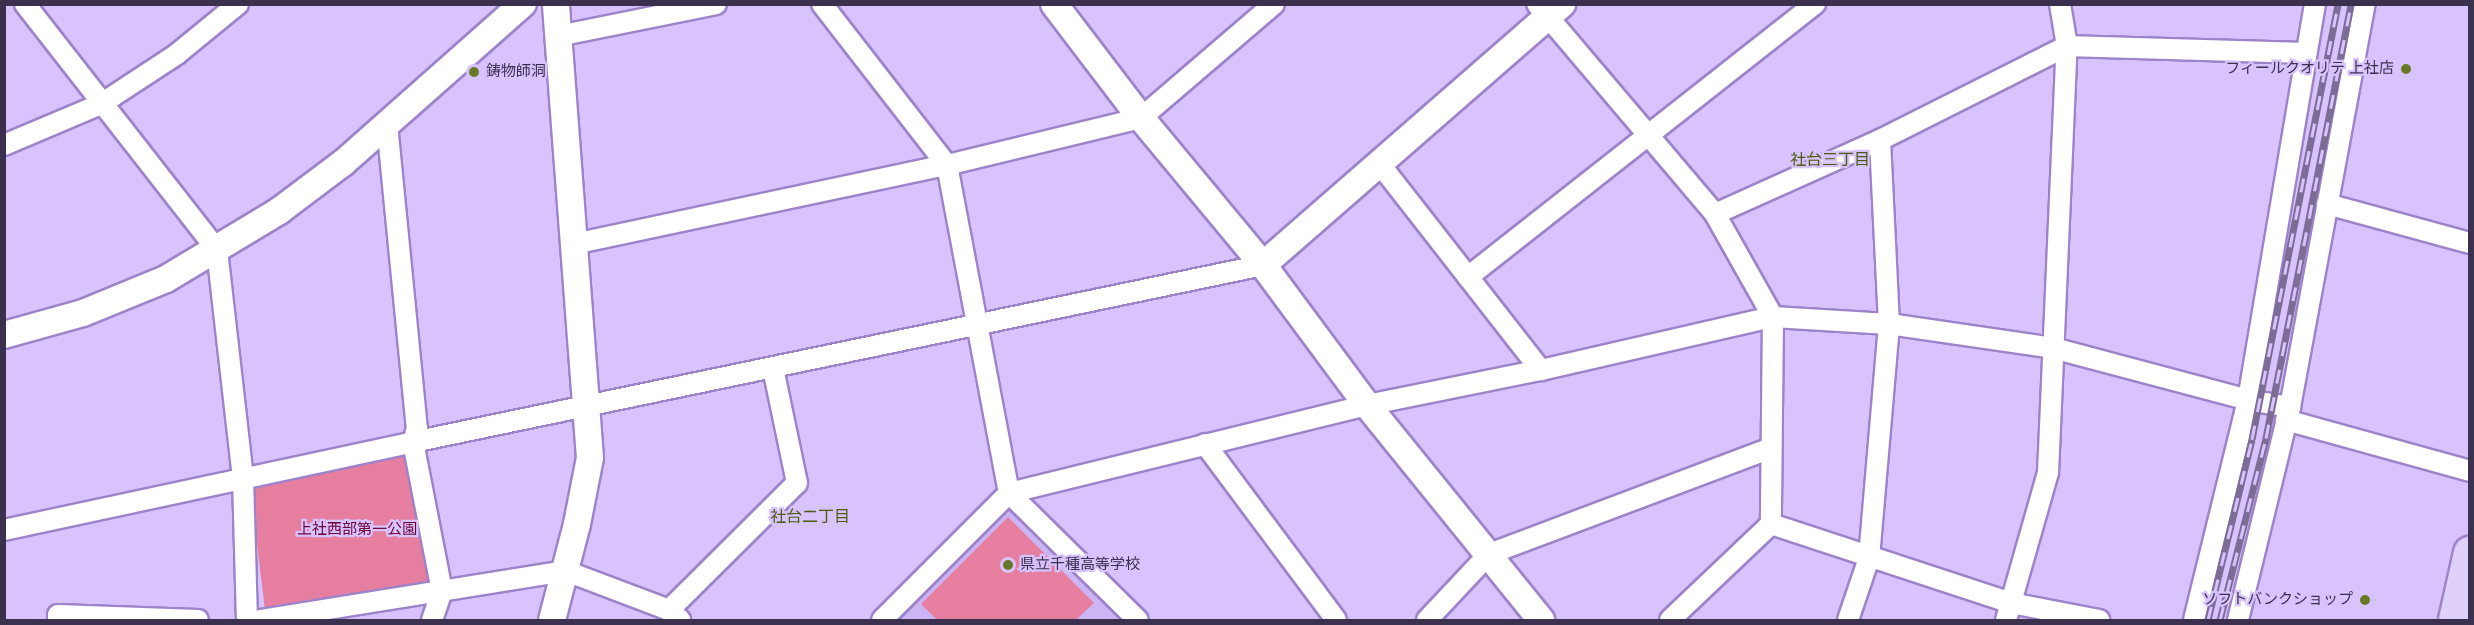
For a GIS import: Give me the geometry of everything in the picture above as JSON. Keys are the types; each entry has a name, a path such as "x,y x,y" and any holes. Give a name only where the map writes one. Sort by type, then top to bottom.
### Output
{"main road":[{"path":"2455,621 2469,553"}],"street":[{"path":"25,4 101,104 217,249 243,478 248,621"},
{"path":"4,145 101,104 177,54 238,4"},
{"path":"4,335 93,309 166,279 279,211 343,163 523,4"},
{"path":"552,621 566,571 590,458 555,4"},
{"path":"558,36 716,4"},
{"path":"822,4 947,165 1009,493 1138,621"},
{"path":"1054,4 1141,118 1263,265 1367,405 1541,621"},
{"path":"574,244 947,165 1141,118 1274,4"},
{"path":"1468,277 1649,137 1815,4"},
{"path":"2008,612 2048,473 2067,46 2060,4"},
{"path":"2194,621 2248,400 2315,4"},
{"path":"2238,621 2288,414 2365,4"},
{"path":"4,530 412,442 1263,265 1549,9 1649,137 1714,214 1773,317 1771,524 1670,621"},
{"path":"1714,214 1880,140 2067,46 2305,53"},
{"path":"387,124 417,428 412,442 442,591 432,621"},
{"path":"1848,621 1869,558 1889,324 1880,140"},
{"path":"1379,163 1541,370"},
{"path":"2327,204 2469,243"},
{"path":"882,621 1009,493 1367,405 1541,370 1773,317 1889,324 2053,348 2248,400 2469,471"},
{"path":"260,621 566,571 674,615 797,483 774,368"},
{"path":"1205,444 1336,621"},
{"path":"1427,621 1489,554 1771,448"},
{"path":"1771,524 1869,558 2008,612 2099,621"},
{"path":"58,621 58,615 198,621"}],"shaded area":[{"name":"県立千種高等学校","path":"1013,508 1126,620 891,620 1000,509"}],"green space":[{"name":"上社西部第一公園","path":"411,453 433,576 426,583 265,610 250,486"},
{"name":"県立千種高等学校","path":"1008,517 1094,603 1076,620 937,620 921,604"}],"railway":[{"path":"2208,620 2252,439 2338,4"},
{"path":"2220,620 2266,438 2351,4"}],"place":[{"name":"フィールクオリテ 上社店","path":"2406,69"},
{"name":"鋳物師洞","path":"474,72"},
{"name":"県立千種高等学校","path":"1008,565"},
{"name":"ソフトバンクショップ","path":"2365,600"}],"district":[{"name":"社台三丁目","path":"1830,160"},
{"name":"社台二丁目","path":"810,517"}]}
